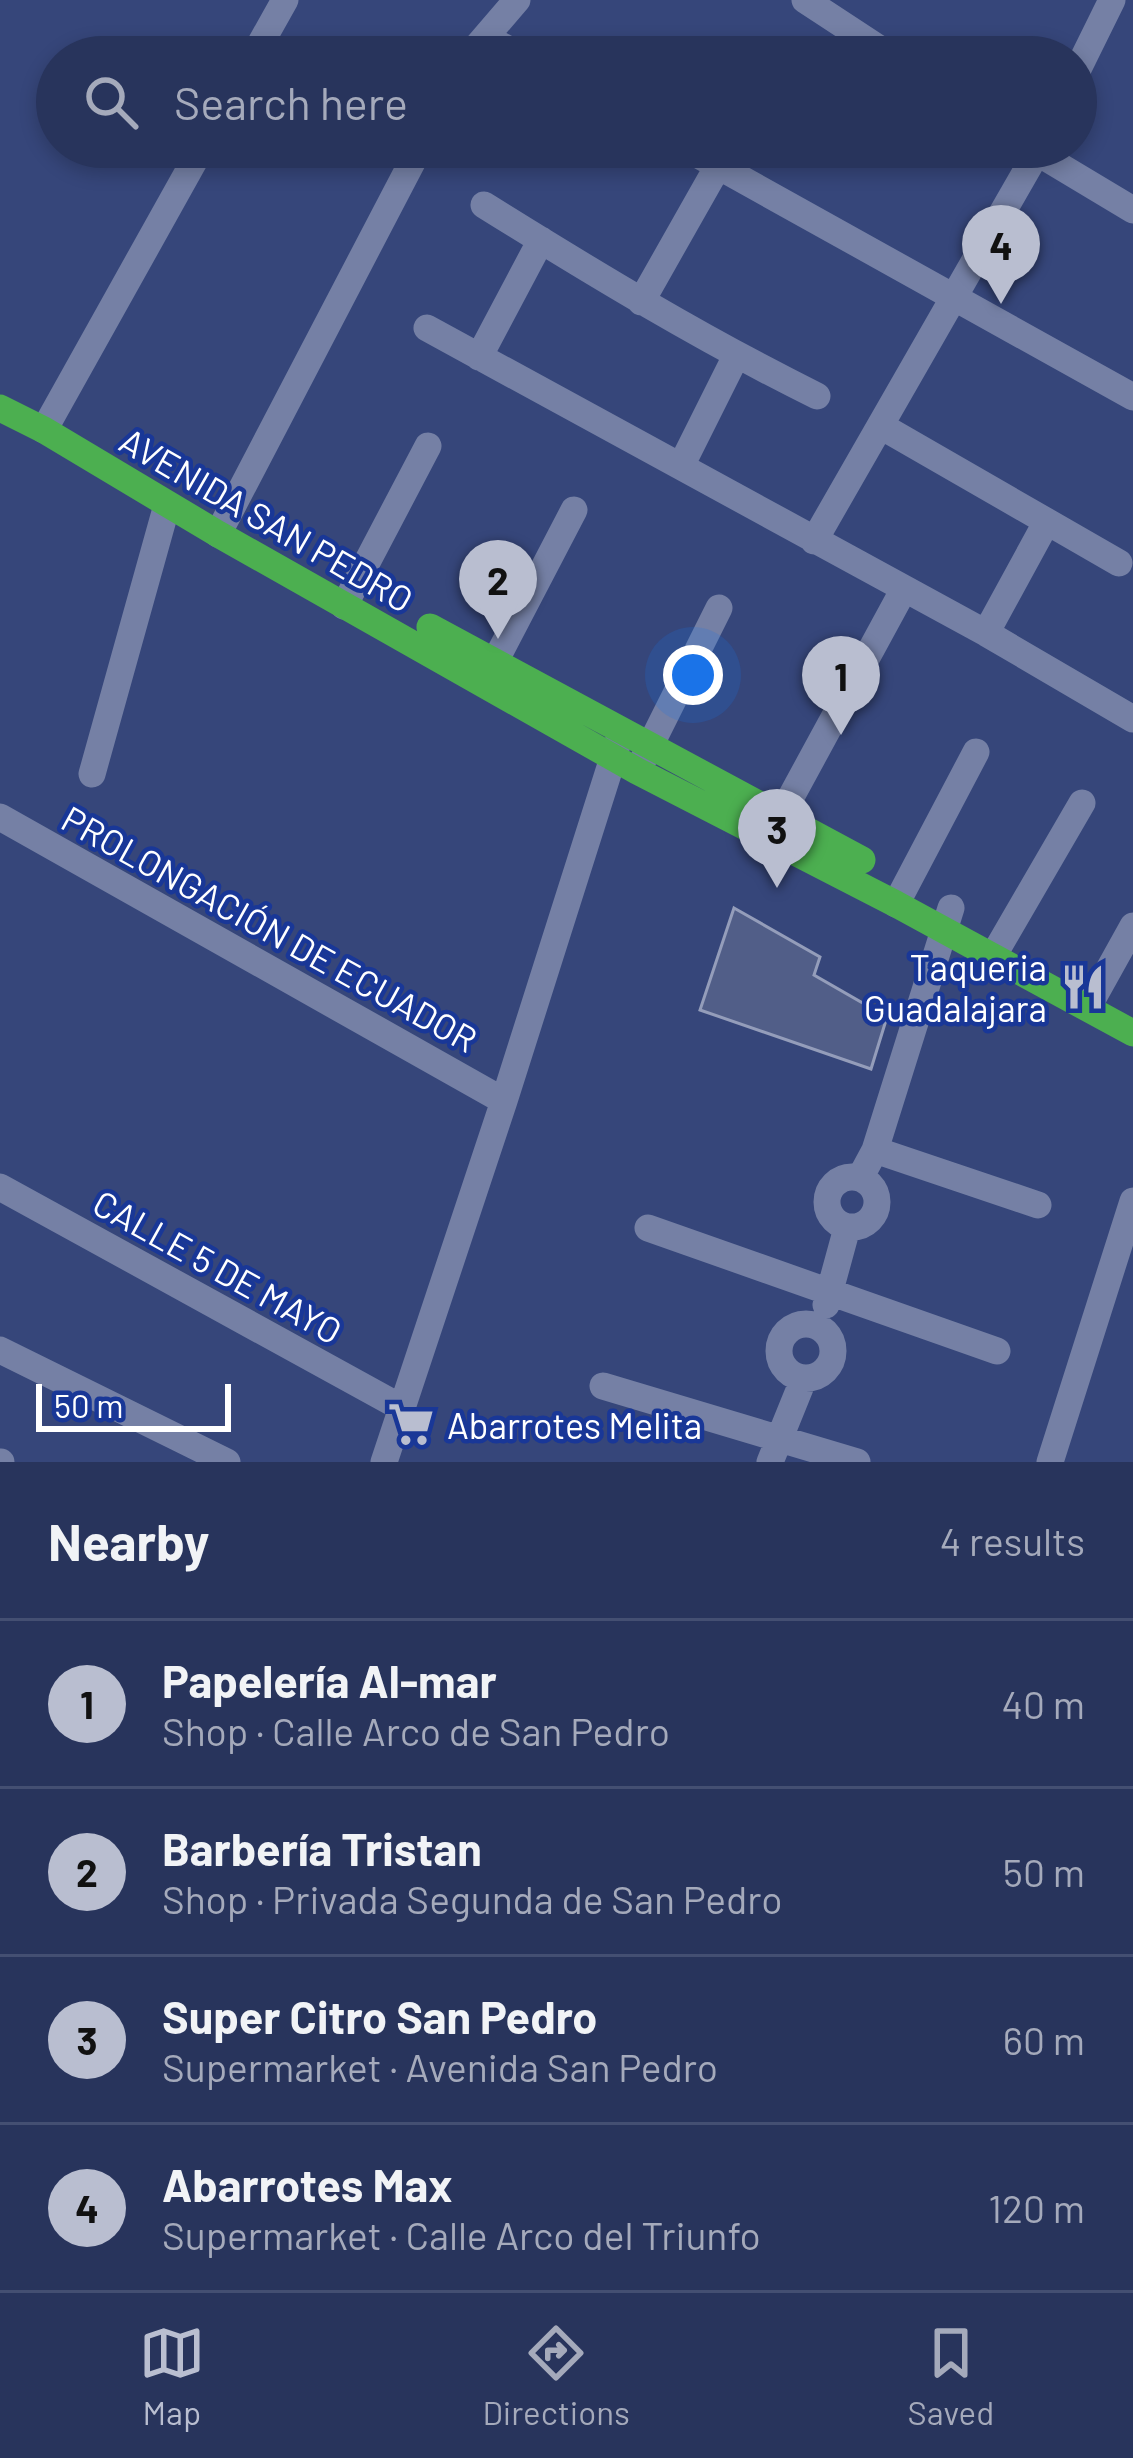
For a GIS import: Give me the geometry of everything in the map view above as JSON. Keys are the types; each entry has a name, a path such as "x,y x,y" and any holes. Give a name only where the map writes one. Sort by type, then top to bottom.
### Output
{"main road":[{"name":"AVENIDA SAN PEDRO","path":"0,386 167,505 224,525"},
{"name":"AVENIDA SAN PEDRO","path":"0,408 49,422 349,597 490,673 650,745 775,827 1093,999 1133,1034"},
{"name":"AVENIDA SAN PEDRO","path":"490,673 624,764 775,827"},
{"name":"AVENIDA SAN PEDRO","path":"1093,999 1133,1010"}],"street":[{"path":"265,36 285,0"},
{"path":"486,36 517,0"},
{"path":"806,0 860,36"},
{"path":"1094,36 1112,0"},
{"path":"49,422 190,168"},
{"path":"224,525 409,168"},
{"path":"641,302 717,168"},
{"path":"722,168 1133,397"},
{"path":"814,541 1025,168"},
{"path":"1066,168 1133,210"},
{"path":"484,205 641,302 818,396"},
{"path":"479,358 541,240"},
{"path":"428,328 986,633 1133,719"},
{"path":"681,466 736,356"},
{"path":"881,426 1119,563"},
{"path":"349,597 428,446"},
{"path":"92,774 167,505"},
{"path":"490,673 574,510"},
{"path":"986,633 1046,524"},
{"path":"775,827 904,589"},
{"path":"624,764 650,745 719,608"},
{"path":"384,1462 504,1101 624,764 622,730"},
{"path":"900,894 976,752"},
{"path":"998,947 1082,803"},
{"name":"PROLONGACIÓN DE ECUADOR","path":"0,817 504,1101"},
{"path":"775,1450 804,1378 782,1363 782,1340 795,1327 818,1327 847,1228 827,1211 827,1195 837,1181 860,1178 875,1150 947,919"},
{"path":"1093,999 1133,926"},
{"path":"875,1150 1038,1205"},
{"name":"CALLE 5 DE MAYO","path":"0,1187 402,1408"},
{"path":"1050,1462 1133,1201"},
{"path":"648,1228 997,1351"},
{"path":"0,1350 227,1462"},
{"path":"603,1386 775,1450 857,1462"}],"building":[{"path":"734,908 820,957 814,975 887,1017 871,1069 700,1010"}],"traffic: fast":[{"path":"0,408 637,771 1133,1033"},
{"path":"430,627 862,860"}],"place":[{"name":"Abarrotes Max","path":"1001,304"},
{"name":"Barbería Tristan","path":"498,639"},
{"name":"Papelería Al-mar","path":"841,735"},
{"name":"Super Citro San Pedro","path":"777,888"},
{"name":"Taqueria Guadalajara","path":"1083,987"},
{"name":"Abarrotes Melita","path":"411,1424"}]}
